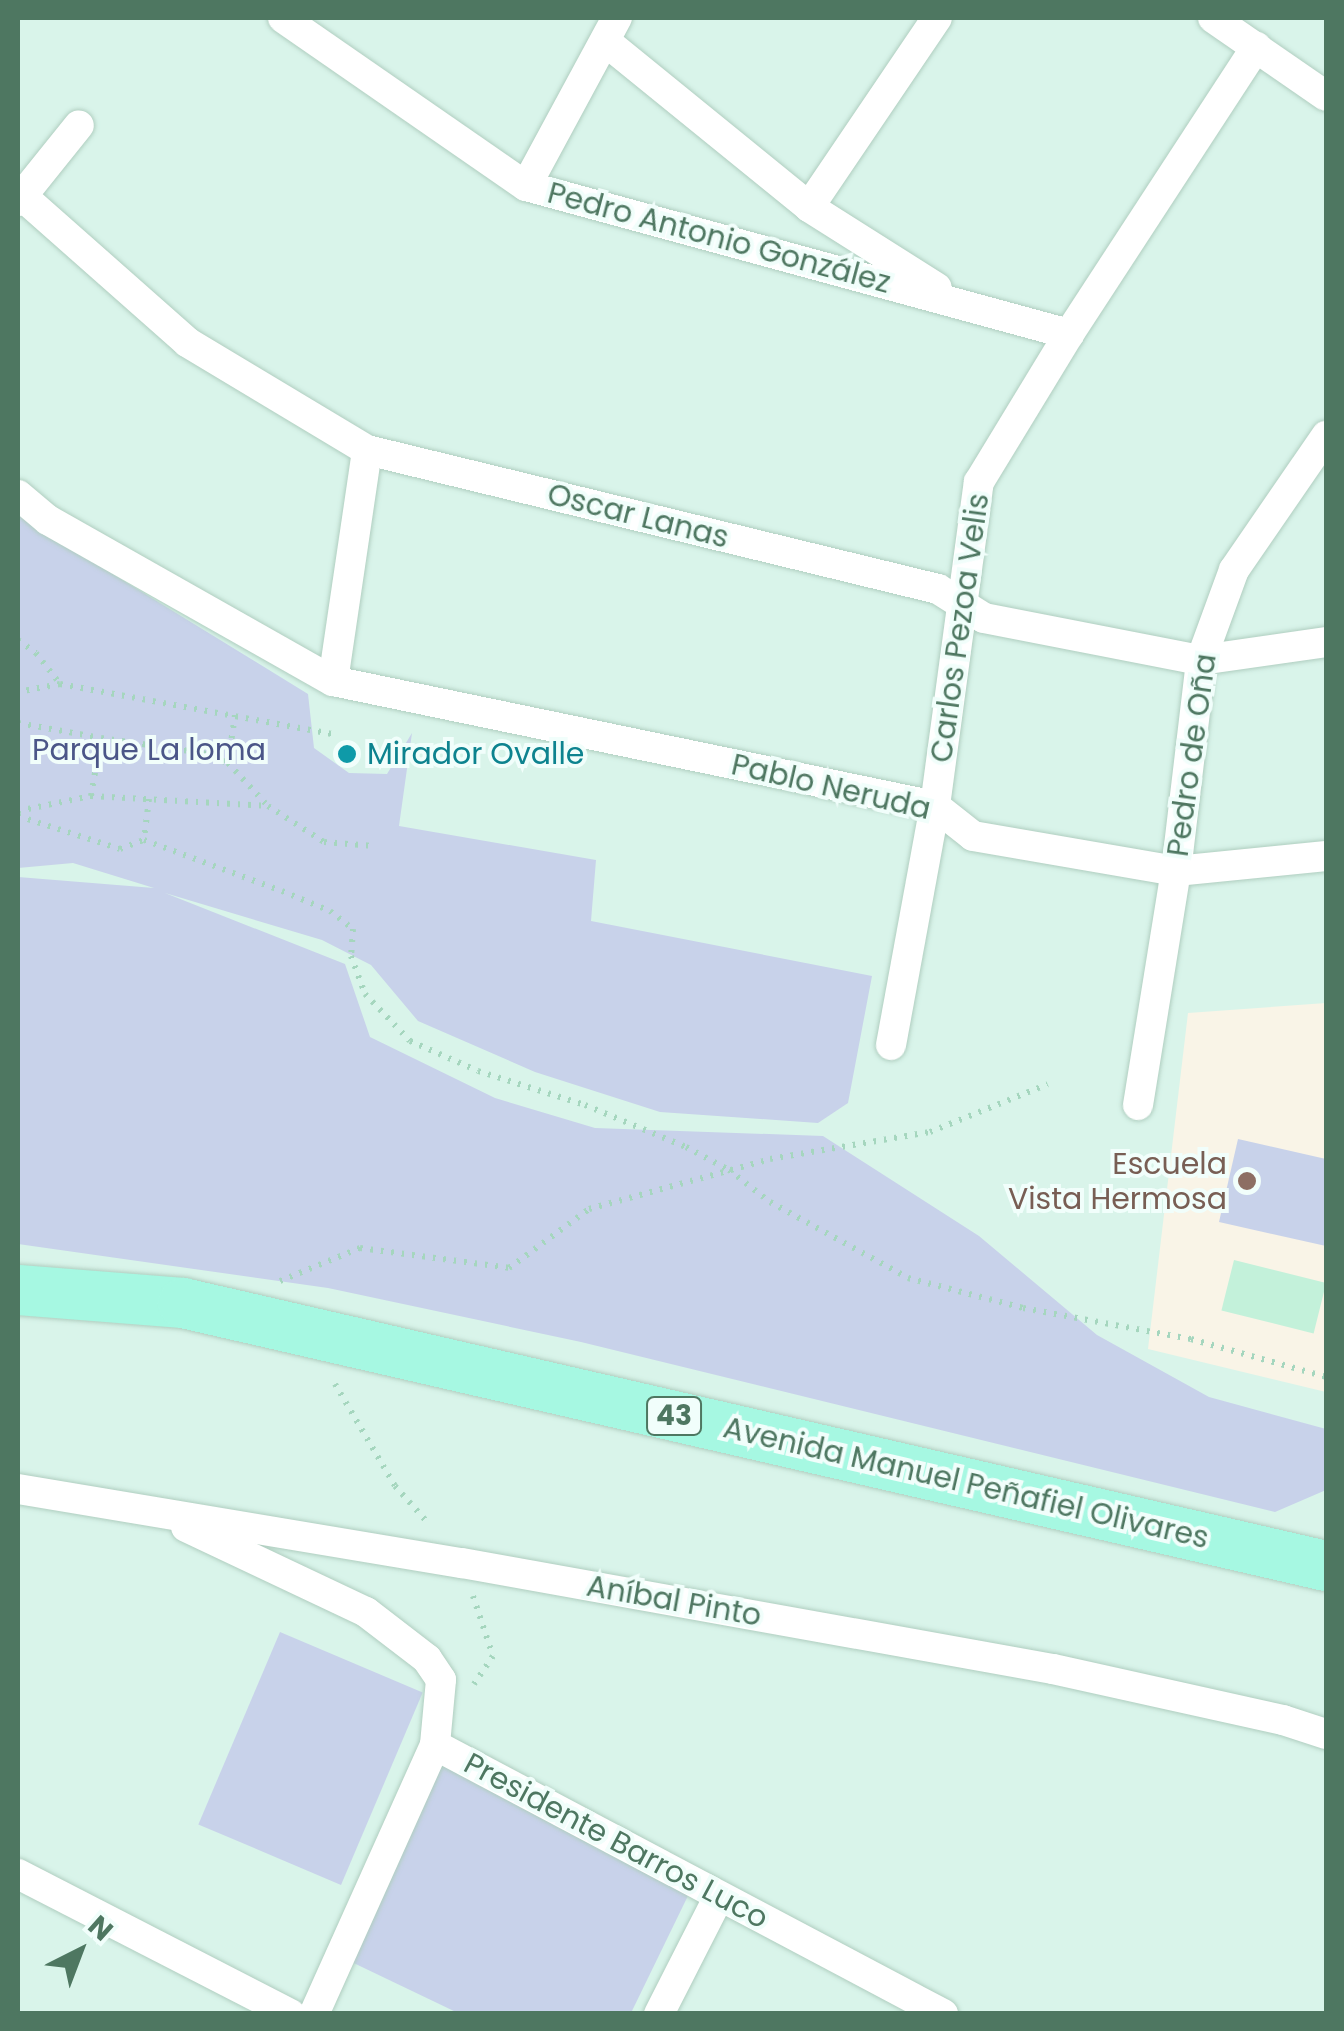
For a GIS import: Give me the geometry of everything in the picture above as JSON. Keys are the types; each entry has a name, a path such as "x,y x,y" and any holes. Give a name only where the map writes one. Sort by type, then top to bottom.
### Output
{"main road":[{"name":"Avenida Manuel Peñafiel Olivares","path":"18,1290 183,1303 1316,1555"}],"street":[{"name":"Pedro Antonio González","path":"283,18 526,186 1068,334"},
{"path":"809,207 937,18"},
{"path":"1213,18 1326,96"},
{"name":"Pedro Antonio González","path":"611,29 809,207 965,306"},
{"path":"526,186 611,29"},
{"name":"Carlos Pezoa Velis","path":"892,1045 935,806 979,482 1068,334 1256,47"},
{"path":"19,198 80,125"},
{"name":"Oscar Lanas","path":"19,198 187,342 367,450 938,589 984,618 1201,660 1326,642"},
{"name":"Pedro de Oña","path":"1138,1105 1176,872 1201,660 1234,570 1326,436"},
{"path":"332,682 367,450"},
{"name":"Pablo Neruda","path":"18,495 48,520 332,682 935,806 973,836 1176,872 1326,856"},
{"name":"Aníbal Pinto","path":"18,1490 1053,1668 1283,1720 1326,1734"},
{"name":"Presidente Barros Luco","path":"151,1510 366,1612 401,1636 427,1659 441,1680 435,1745 943,2014"},
{"path":"314,2014 435,1745"},
{"path":"18,1874 290,2014"},
{"path":"659,2014 719,1896"}],"path":[{"path":"18,640 36,654 60,684"},
{"path":"18,692 60,684 333,734"},
{"path":"228,764 235,715"},
{"path":"18,723 203,754 228,764 268,806 324,842 374,846"},
{"path":"92,796 100,738"},
{"path":"18,813 92,796 268,806"},
{"path":"144,840 148,798"},
{"path":"18,813 120,849 144,840 282,891 342,920 353,929 350,956 365,994 410,1041 478,1072 585,1105 729,1170 770,1202 908,1278 1024,1308 1191,1339 1326,1377"},
{"path":"225,1312 280,1281 360,1248 509,1268 589,1209 729,1170 930,1132 1048,1084"}],"shaded area":[{"path":"18,18 1326,18 1326,2013 18,2013"},
{"name":"Escuela Vista Hermosa","path":"1326,1003 1326,1392 1148,1349 1188,1013"}],"green space":[{"name":"Parque La loma","path":"18,509 41,530 308,694 314,748 349,773 387,774 412,733 399,826 596,860 591,921 872,976 848,1103 818,1123 660,1112 535,1072 418,1021 371,965 322,940 165,893 345,964 370,1037 495,1098 595,1128 823,1136 979,1236 1097,1335 1209,1397 1326,1429 1326,1490 1275,1512 581,1342 328,1288 18,1244 18,877 154,888 73,863 18,868"},
{"path":"1238,1139 1326,1159 1326,1246 1219,1222"},
{"path":"280,1632 423,1693 341,1885 198,1824"},
{"path":"442,1742 701,1869 631,2013 458,2013 339,1956"}],"building":[{"path":"1234,1260 1326,1283 1314,1333 1221,1310"}],"place":[{"name":"Mirador Ovalle","path":"347,754"},
{"name":"Escuela Vista Hermosa","path":"1247,1181"}]}
